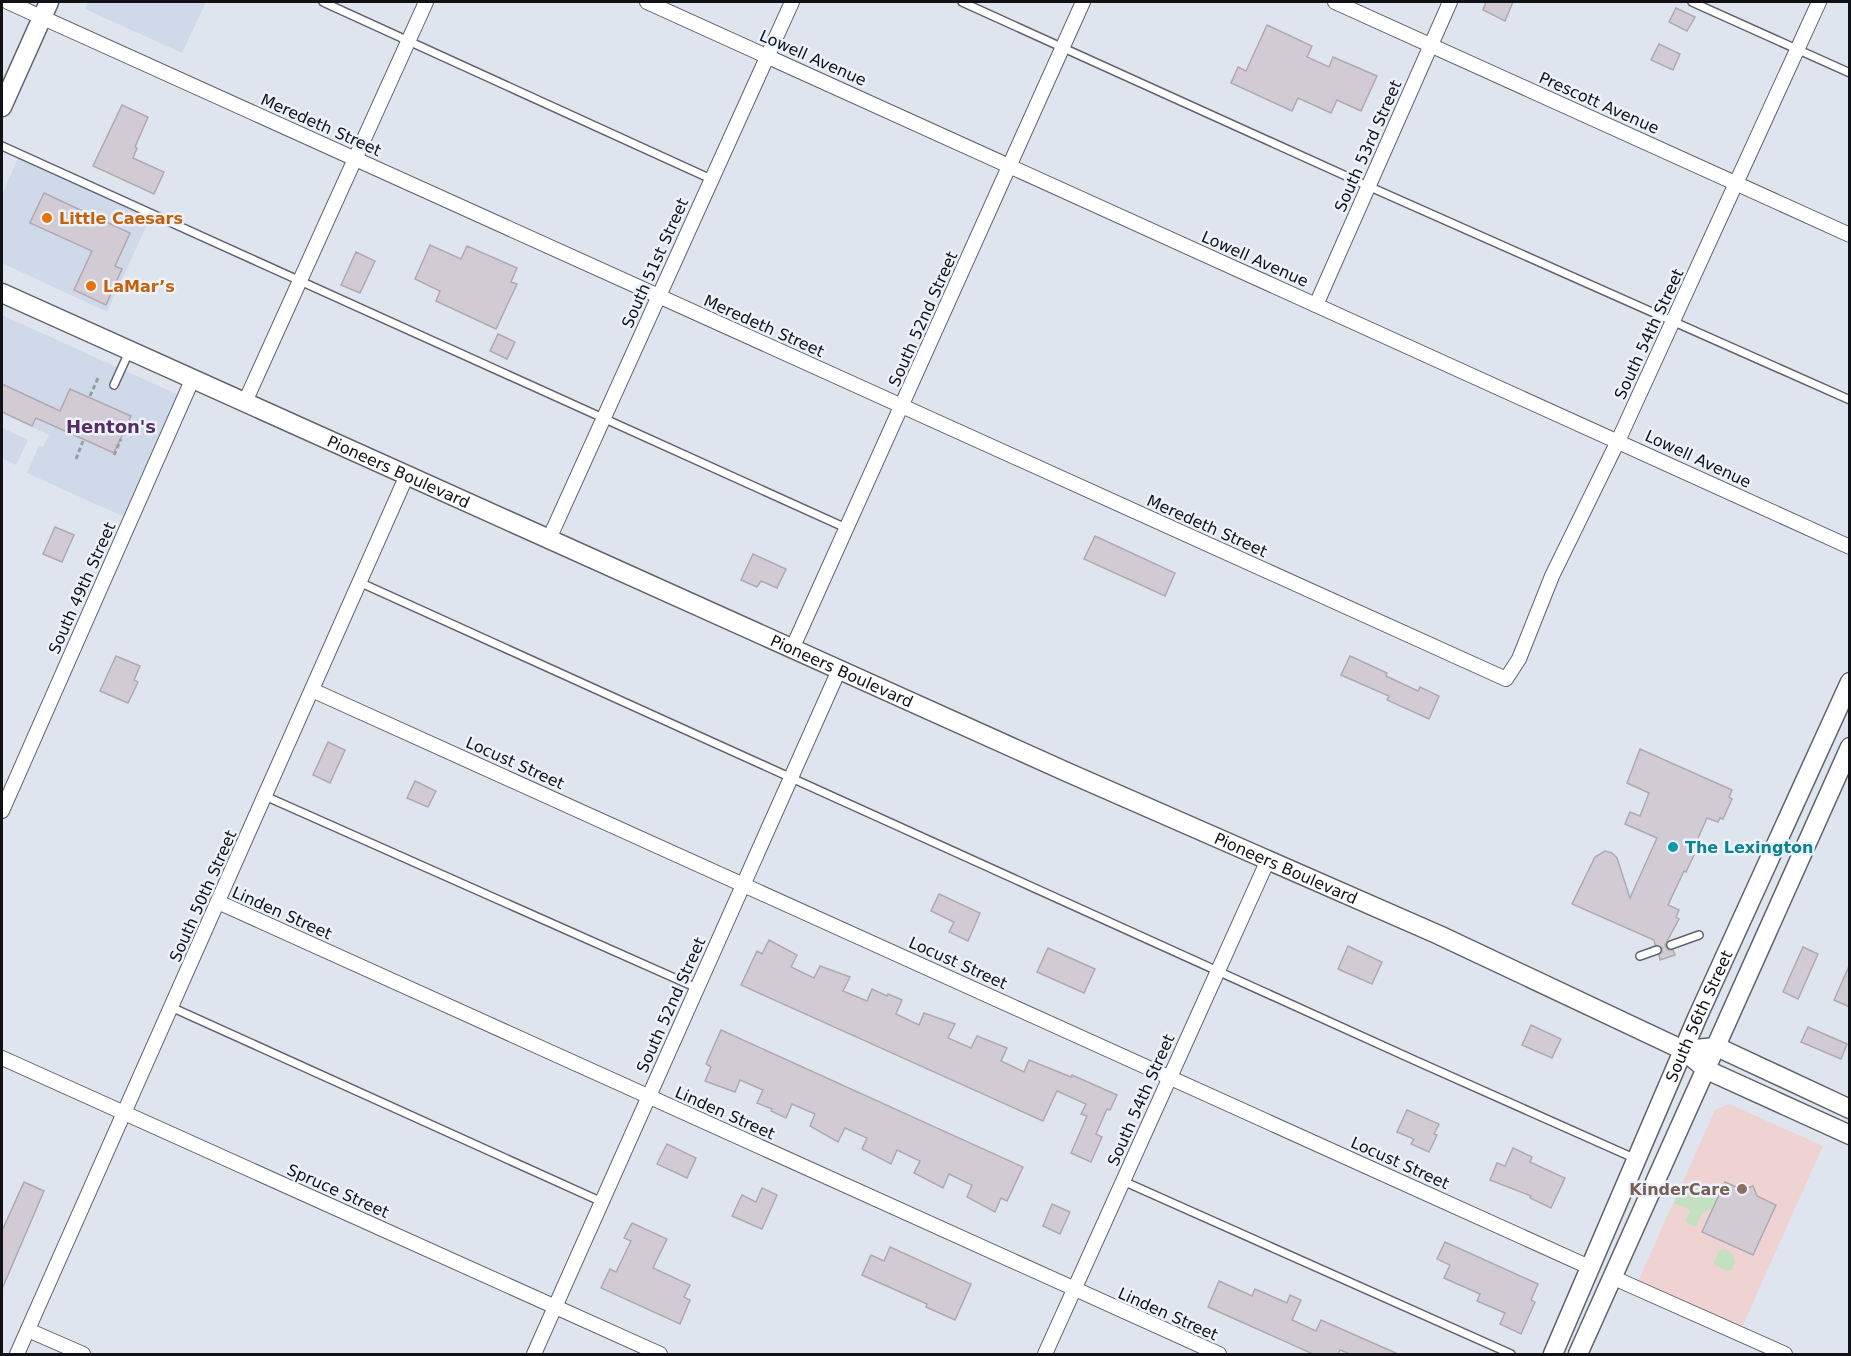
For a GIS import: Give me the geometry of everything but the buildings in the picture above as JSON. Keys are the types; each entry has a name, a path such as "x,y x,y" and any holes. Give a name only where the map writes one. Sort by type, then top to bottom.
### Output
{"main road":[{"path":"2,107 46,9"},
{"name":"Pioneers Boulevard","path":"2,293 792,649 1513,969 1683,1050 1707,1070 1850,1135"},
{"name":"South 56th Street","path":"1553,1354 1683,1050 1850,682"},
{"name":"South 56th Street","path":"1578,1354 1850,747"},
{"path":"1683,1050 1717,1047 1850,1109"}],"street":[{"name":"Meredeth Street","path":"8,2 46,9 355,158 1506,679"},
{"path":"245,402 426,2"},
{"name":"Lowell Avenue","path":"647,2 1850,547"},
{"name":"South 51st Street","path":"549,539 792,2"},
{"name":"South 52nd Street","path":"792,649 1083,2"},
{"name":"Prescott Avenue","path":"1335,2 1850,235"},
{"name":"South 53rd Street","path":"1316,305 1450,2"},
{"name":"South 54th Street","path":"1506,679 1519,659 1552,576 1618,441 1819,2"},
{"name":"South 49th Street","path":"2,811 193,378"},
{"name":"South 50th Street","path":"17,1354 407,475"},
{"name":"South 52nd Street","path":"534,1354 839,670"},
{"name":"Locust Street","path":"312,690 1589,1267"},
{"name":"South 54th Street","path":"1045,1354 1268,860"},
{"name":"Linden Street","path":"218,903 1218,1354"},
{"name":"Spruce Street","path":"2,1058 660,1354"},
{"path":"1614,1278 1785,1354"},
{"path":"28,1330 83,1354"}],"lane":[{"path":"323,2 711,179"},
{"path":"962,2 1368,186 1850,400"},
{"path":"1692,2 1850,73"},
{"path":"2,146 847,528"},
{"path":"114,385 130,350"},
{"path":"359,582 1636,1159"},
{"path":"265,795 697,988"},
{"path":"1671,945 1698,935"},
{"path":"1640,956 1657,950"},
{"path":"171,1007 602,1202"},
{"path":"1123,1181 1511,1354"}],"path":[{"path":"90,396 98,378"},
{"path":"114,455 121,439"},
{"path":"76,459 83,441"}],"shaded area":[{"path":"88,2 206,2 182,53 85,9"},
{"path":"18,158 150,218 107,312 2,263 2,195"},
{"path":"2,315 185,398 131,520 27,473 39,446 43,447 49,435 2,413"},
{"path":"2,428 28,440 16,465 2,458"},
{"name":"KinderCare","path":"1729,1104 1823,1146 1739,1334 1635,1288 1715,1110"}],"green space":[{"path":"1697,1183 1719,1194 1714,1207 1702,1213 1696,1227 1685,1222 1690,1210 1674,1203 1680,1189 1690,1194"},
{"path":"1723,1249 1732,1253 1735,1262 1732,1270 1727,1271 1716,1266 1714,1262 1718,1252"}],"place":[{"name":"Little Caesars","path":"47,218"},
{"name":"LaMar’s","path":"91,286"},
{"name":"The Lexington","path":"1673,847"},
{"name":"KinderCare","path":"1742,1189"}],"district":[{"name":"Henton's","path":"111,426"}]}
